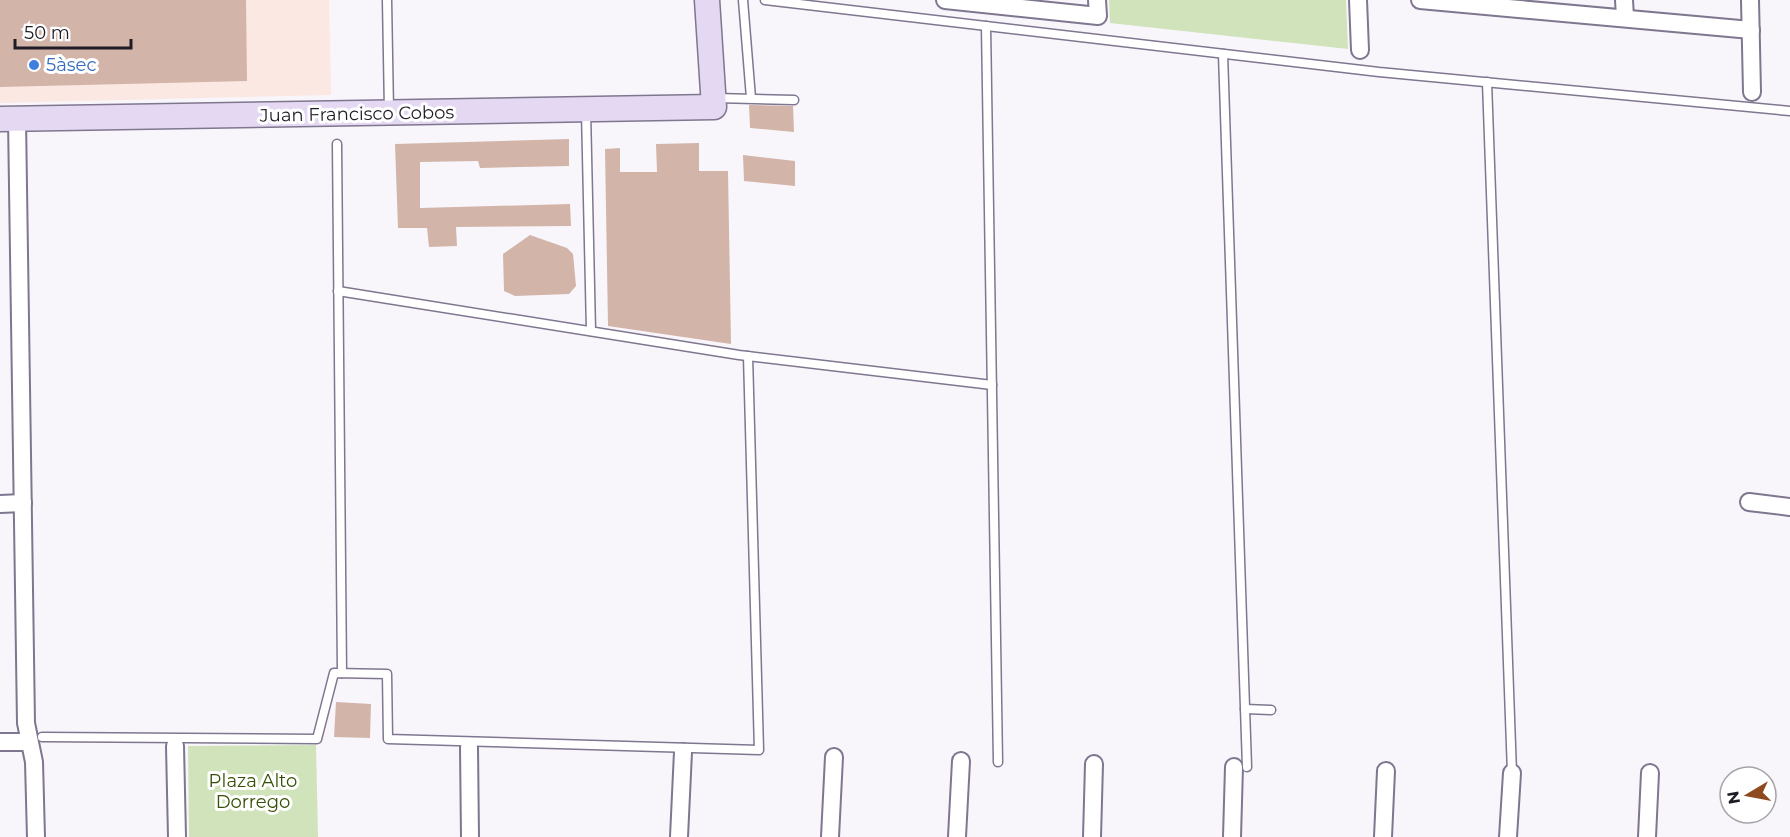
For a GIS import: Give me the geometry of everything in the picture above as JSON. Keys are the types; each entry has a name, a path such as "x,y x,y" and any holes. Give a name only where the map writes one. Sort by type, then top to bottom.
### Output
{"street":[{"path":"707,0 713,103"},
{"path":"945,0 1098,8"},
{"path":"1358,0 1360,50"},
{"path":"1420,0 1492,3 1751,30"},
{"path":"1624,0 1625,17"},
{"path":"1750,0 1752,92"},
{"name":"Juan Francisco Cobos","path":"8,119 586,110 713,103"},
{"path":"8,119 35,740 36,837"},
{"path":"1749,502 1790,507"},
{"path":"0,504 23,503"},
{"path":"0,742 35,740"},
{"path":"175,746 177,837"},
{"path":"469,747 470,837"},
{"path":"679,837 682,752"},
{"path":"830,837 834,757"},
{"path":"957,837 961,761"},
{"path":"1092,837 1094,764"},
{"path":"1232,837 1241,767"},
{"path":"1383,837 1386,771"},
{"path":"1508,837 1512,773"},
{"path":"1647,837 1650,773"}],"lane":[{"path":"387,0 388,114"},
{"path":"743,0 751,98"},
{"path":"765,0 1223,54 1790,111"},
{"path":"986,26 998,762"},
{"path":"1223,54 1245,709 1241,767"},
{"path":"1487,82 1512,773"},
{"path":"713,103 751,98 794,100"},
{"path":"586,110 591,331"},
{"path":"337,144 342,673"},
{"path":"338,291 748,356 992,386"},
{"path":"35,740 317,740 334,673 342,673 387,674 388,739 759,750 748,356"},
{"path":"1245,709 1271,710"}],"shaded area":[{"path":"0,0 329,0 331,95 0,103"}],"green space":[{"path":"1109,0 1346,0 1348,49 1110,23"},
{"name":"Plaza Alto Dorrego","path":"316,745 318,837 189,837 188,746"}],"building":[{"path":"0,0 246,0 247,81 0,87"},
{"path":"749,105 793,106 794,132 750,128"},
{"path":"569,139 569,166 480,168 478,161 420,162 420,208 570,204 571,226 456,227 457,246 429,247 427,228 398,228 395,144"},
{"path":"699,143 699,171 728,171 731,344 608,326 605,149 620,148 620,172 657,172 656,144"},
{"path":"743,155 795,161 795,186 744,181"},
{"path":"530,235 567,248 573,254 576,286 569,294 515,296 504,291 503,254"},
{"path":"336,702 371,704 370,738 334,737"}],"place":[{"name":"5àsec","path":"34,65"}]}
